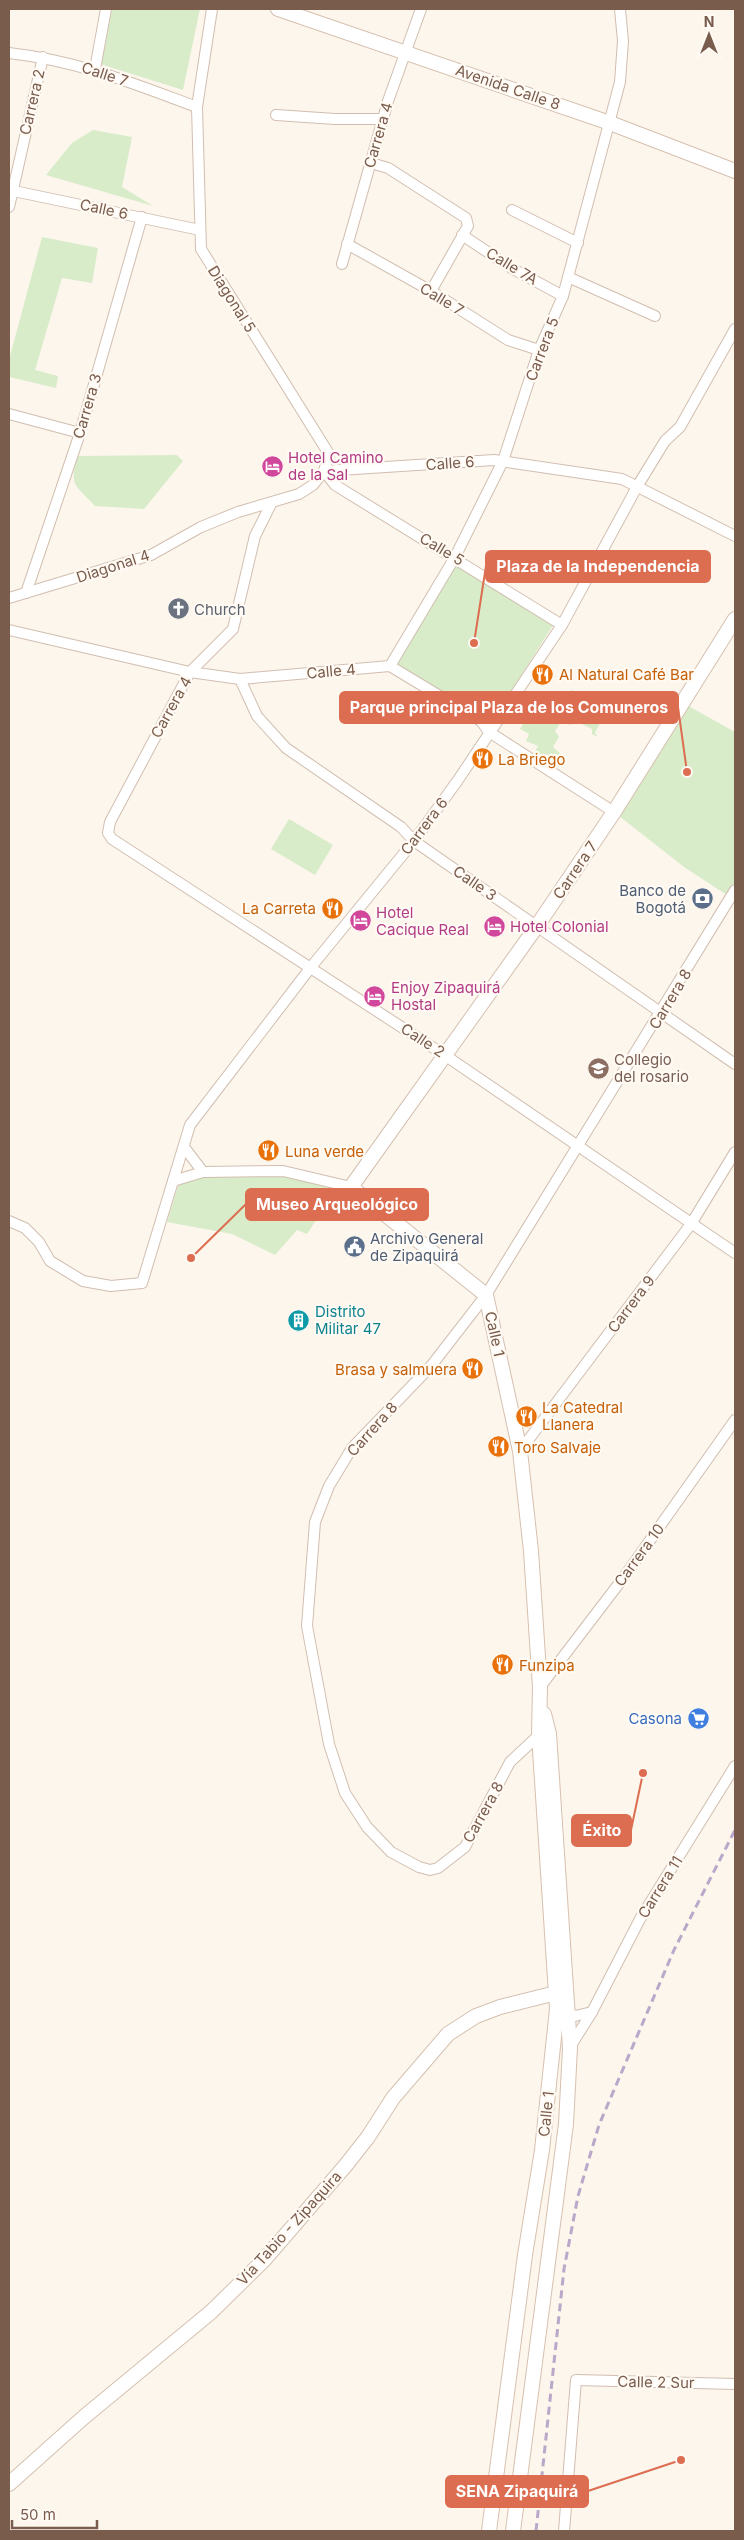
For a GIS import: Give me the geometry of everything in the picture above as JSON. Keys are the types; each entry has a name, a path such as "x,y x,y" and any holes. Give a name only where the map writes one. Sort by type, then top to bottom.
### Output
{"street":[{"path":"94,69 106,9"},
{"path":"198,107 212,9"},
{"name":"Avenida Calle 8","path":"278,9 610,123 735,171"},
{"name":"Carrera 4","path":"342,264 383,118 421,9"},
{"name":"Carrera 5","path":"390,666 455,557 503,461 539,350 563,296 620,82 623,41 620,9"},
{"name":"Calle 7","path":"9,53 43,57 94,69 198,107"},
{"name":"Carrera 2","path":"9,207 11,190 43,57"},
{"name":"Diagonal 5","path":"198,107 202,250 329,454 324,471"},
{"path":"276,115 335,119 383,118"},
{"path":"371,163 388,168 466,218 468,222 431,291"},
{"name":"Calle 6","path":"11,190 200,230"},
{"path":"512,210 578,243"},
{"name":"Carrera 3","path":"26,593 80,433 142,217"},
{"name":"Calle 7A","path":"462,235 513,269 563,296"},
{"name":"Calle 7","path":"347,244 431,291 508,340 539,350"},
{"path":"568,277 655,316"},
{"path":"638,485 665,441 680,428 735,329"},
{"path":"9,414 80,433"},
{"name":"Calle 6","path":"324,471 503,461 622,479 638,485 735,536"},
{"path":"270,504 299,494 312,485 324,471"},
{"name":"Calle 5","path":"324,471 335,485 455,557 562,625"},
{"name":"Carrera 6","path":"9,1221 25,1228 39,1242 50,1261 83,1281 111,1286 142,1283 190,1125 311,967 414,841 562,625 638,485"},
{"name":"Carrera 4","path":"108,833 110,822 190,672 233,629 255,536 270,504"},
{"name":"Diagonal 4","path":"9,598 151,555 201,526 238,512 270,504"},
{"name":"Carrera 7","path":"351,1187 537,926 614,812 735,619"},
{"name":"Calle 4","path":"9,630 190,672 240,679 390,666"},
{"path":"390,666 481,721 489,732 614,812"},
{"name":"Calle 3","path":"240,679 257,716 286,748 401,827 414,841 735,1064"},
{"name":"Calle 2","path":"108,833 112,839 446,1056 735,1253"},
{"name":"Carrera 8","path":"538,1735 510,1762 464,1847 438,1868 430,1870 419,1867 391,1852 367,1827 345,1793 329,1744 307,1626 315,1522 329,1486 352,1448 431,1366 486,1296 734,896"},
{"path":"184,1147 203,1172"},
{"name":"Carrera 9","path":"520,1451 690,1224 735,1152"},
{"name":"Calle 1","path":"173,1181 203,1172 283,1171 351,1187 486,1296 520,1451 531,1551 540,1690 538,1735 562,1991"},
{"name":"Carrera 10","path":"540,1690 624,1577 735,1420"},
{"name":"Calle 1","path":"513,2531 566,2124 570,2048 563,2012 549,1734 540,1690"},
{"name":"Carrera 11","path":"570,2048 592,2012 640,1919 735,1766"},
{"name":"Vía Tabio - Zipaquira","path":"9,2484 84,2417 210,2312 264,2260 346,2165 368,2137 393,2098 448,2034 476,2016 500,2007 562,1991"},
{"path":"563,2012 582,2016 592,2012"},
{"name":"Calle 1","path":"489,2531 525,2255 542,2150 553,2041 563,2012"},
{"name":"Calle 2 Sur","path":"564,2531 576,2380 735,2384"}],"green space":[{"path":"112,9 200,9 183,90 100,64"},
{"path":"93,130 132,137 122,187 153,206 46,175 72,143"},
{"path":"42,237 98,248 92,283 62,278 35,370 58,376 56,388 9,377 9,360"},
{"path":"177,455 183,461 144,509 95,506 79,489 74,479 78,456"},
{"path":"458,561 555,622 490,725 393,664"},
{"path":"571,690 592,698 591,700 605,710 603,715 607,717 602,719 595,733 598,737 592,734 592,729 574,720 570,725 561,722 555,731 559,737 553,747 560,753 551,769 532,757 538,746 526,741 529,734 520,729 531,712 536,712 540,705 545,707 539,719 553,723"},
{"path":"683,703 735,732 735,890 730,897 684,867 614,812"},
{"path":"289,819 333,845 315,875 271,849"},
{"path":"201,1175 283,1175 336,1190 307,1234 297,1230 275,1255 232,1234 167,1222 178,1186"}],"railway":[{"path":"536,2531 564,2269 578,2196 599,2125 674,1950 735,1830"}],"place":[{"name":"Hotel Camino de la Sal","path":"272,466"},
{"name":"Church","path":"178,609"},
{"name":"Plaza de la Independencia","path":"474,643"},
{"name":"Al Natural Café Bar","path":"543,674"},
{"name":"La Briego","path":"482,759"},
{"name":"Parque principal Plaza de los Comuneros","path":"687,772"},
{"name":"Banco de Bogotá","path":"702,899"},
{"name":"La Carreta","path":"332,908"},
{"name":"Hotel Cacique Real","path":"360,921"},
{"name":"Hotel Colonial","path":"494,926"},
{"name":"Enjoy Zipaquirá Hostal","path":"375,996"},
{"name":"Collegio del rosario","path":"598,1068"},
{"name":"Luna verde","path":"269,1151"},
{"name":"Archivo General de Zipaquirá","path":"354,1247"},
{"name":"Museo Arqueológico","path":"191,1258"},
{"name":"Distrito Militar 47","path":"299,1320"},
{"name":"Brasa y salmuera","path":"473,1369"},
{"name":"La Catedral Llanera","path":"526,1416"},
{"name":"Toro Salvaje","path":"498,1447"},
{"name":"Funzipa","path":"503,1665"},
{"name":"Casona","path":"698,1718"},
{"name":"Éxito","path":"643,1773"},
{"name":"SENA Zipaquirá","path":"681,2460"}]}
